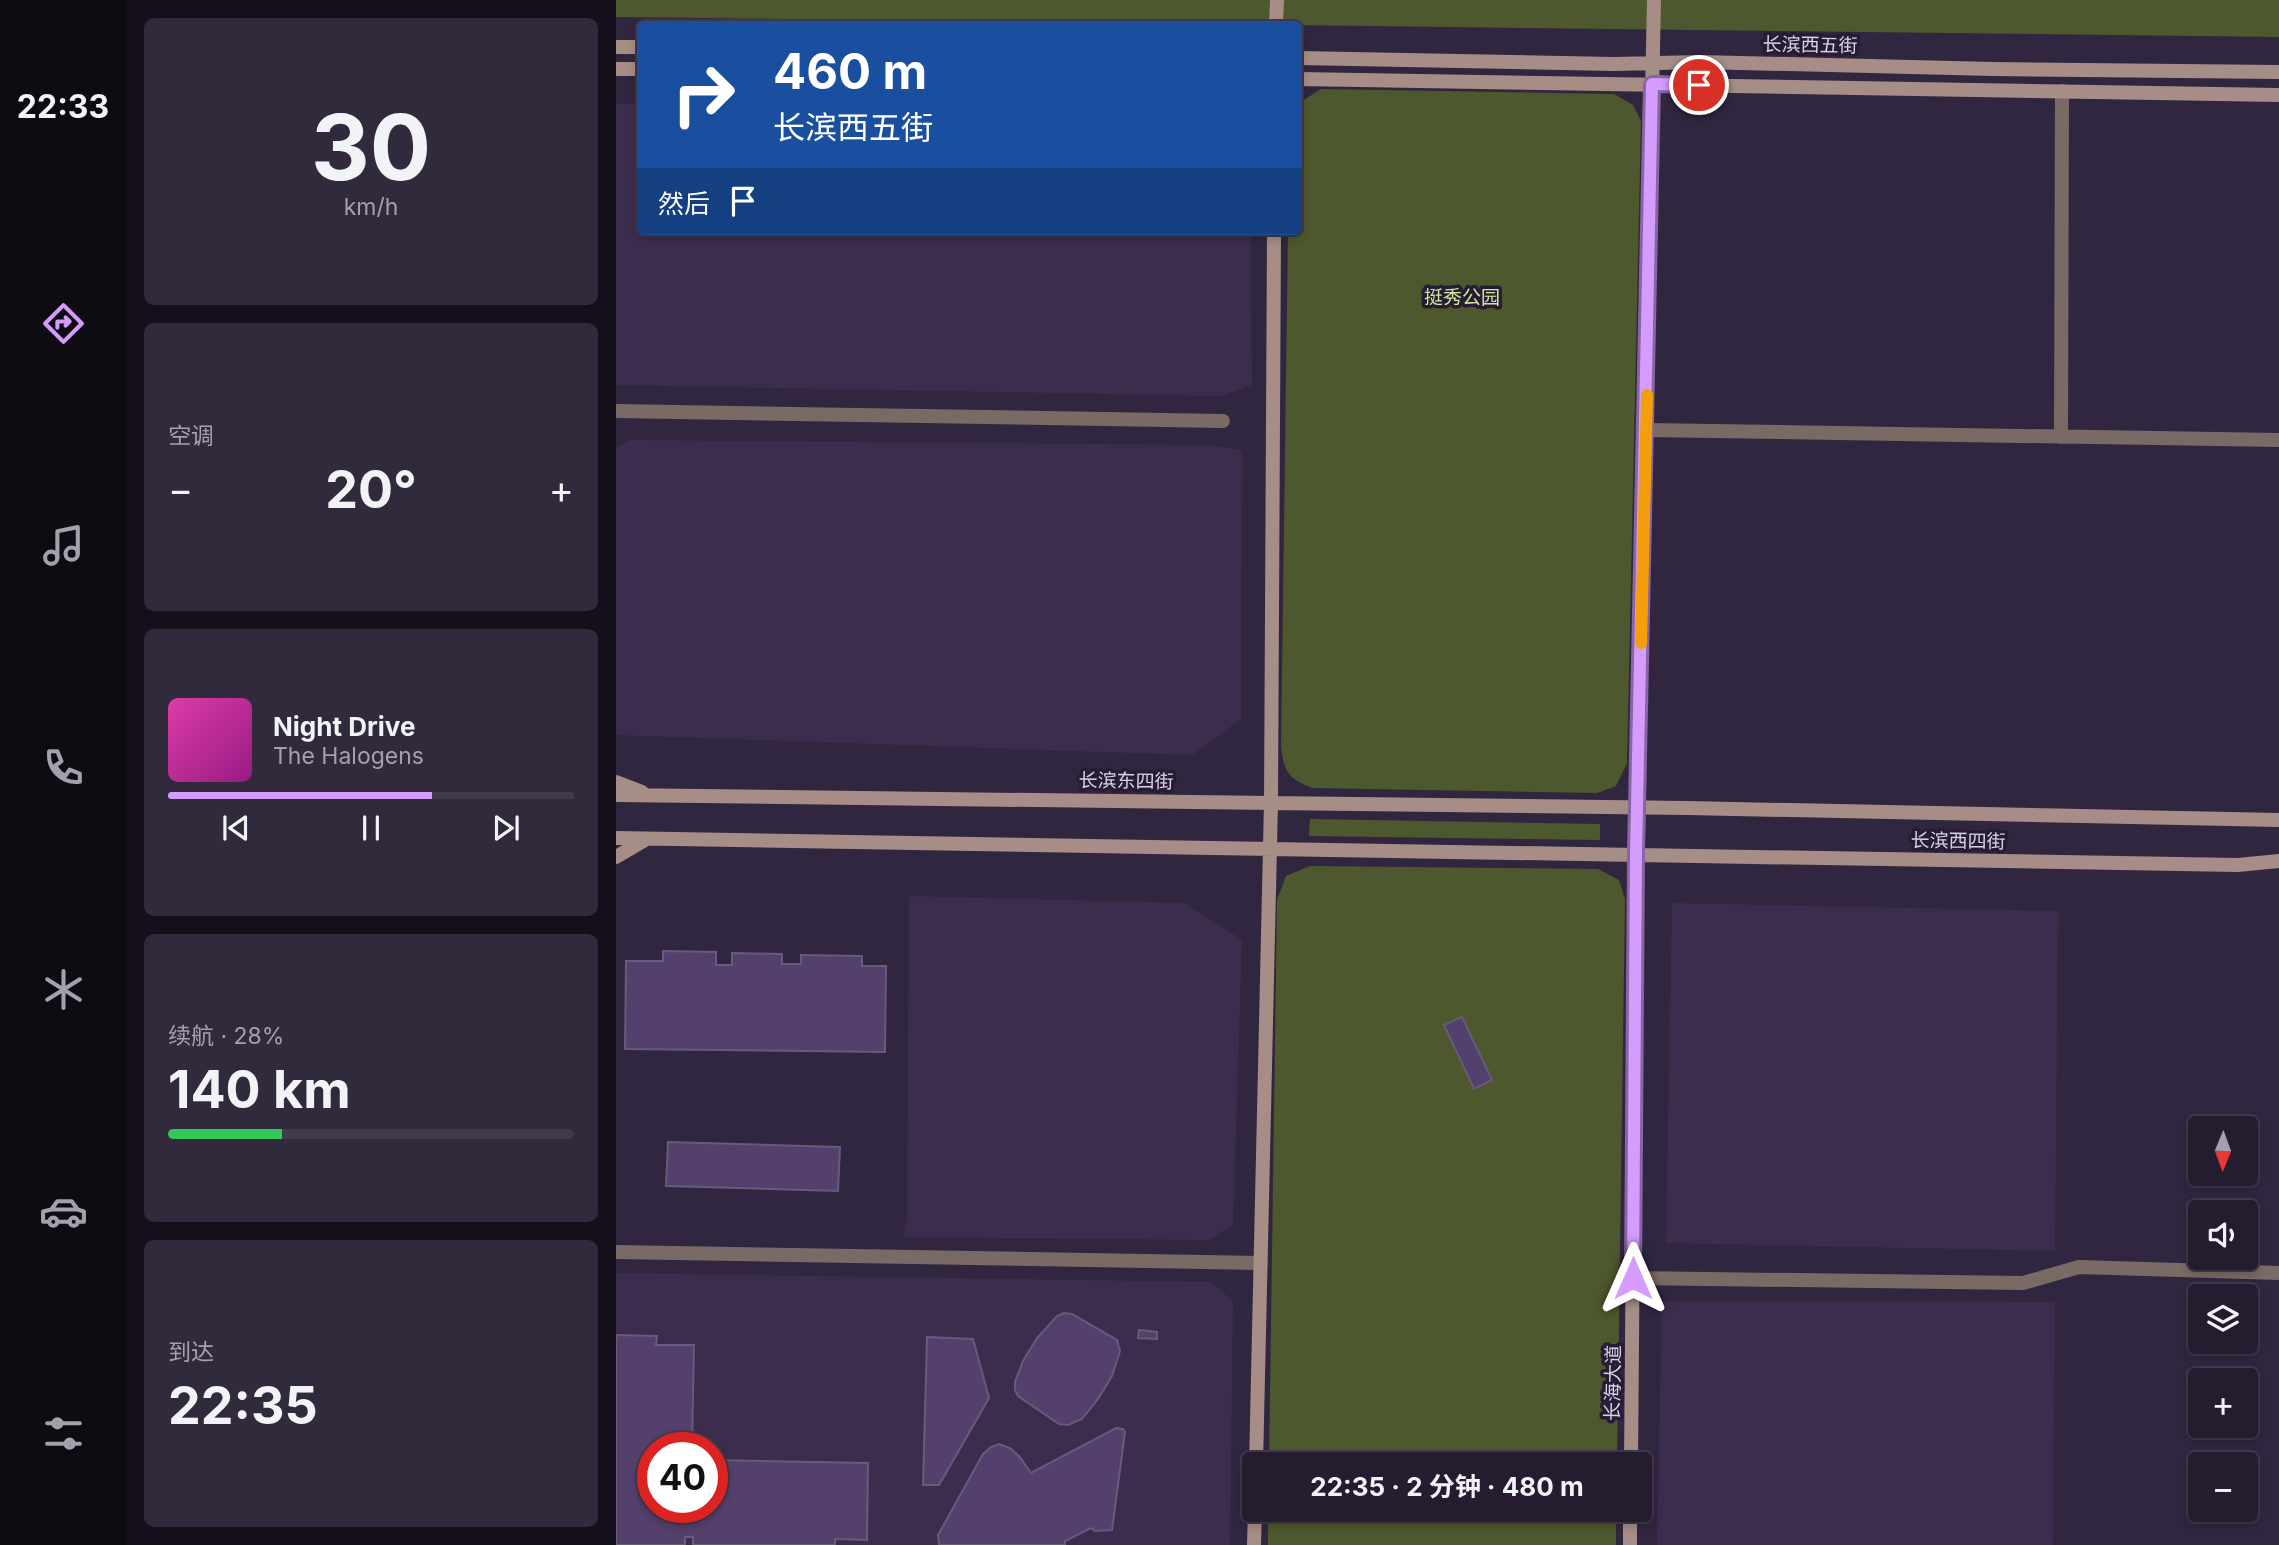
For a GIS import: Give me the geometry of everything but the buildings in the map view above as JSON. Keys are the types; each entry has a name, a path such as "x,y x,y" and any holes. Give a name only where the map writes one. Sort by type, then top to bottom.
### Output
{"main road":[{"path":"1276,21 1277,0"},
{"name":"长海大道","path":"1631,1452 1636,808 1654,0"},
{"path":"616,47 637,47"},
{"name":"长滨西五街","path":"1302,58 2279,72"},
{"path":"616,69 637,69"},
{"path":"1302,79 2279,95"},
{"path":"1256,1452 1271,802 1274,235"},
{"path":"616,782 653,796"},
{"name":"长滨东四街","path":"616,795 1636,808"},
{"name":"长滨西四街","path":"1636,808 2279,820"},
{"path":"616,838 1636,854"},
{"path":"616,857 648,839"},
{"name":"长滨西四街","path":"1636,854 2238,865 2279,861"},
{"path":"1254,1545 1255,1522"},
{"path":"1630,1522 1630,1545"}],"street":[{"path":"2061,437 2062,91"},
{"path":"616,411 1223,421"},
{"path":"1646,430 2279,440"},
{"path":"616,1252 1261,1263"},
{"path":"1633,1278 2023,1283 2079,1267 2279,1273"}],"shaded area":[{"path":"616,104 637,104 637,235 1250,235 1252,385 1220,396 616,385"},
{"path":"630,440 1209,445 1242,450 1241,719 1192,755 616,735 616,448"},
{"path":"909,896 1185,903 1242,940 1233,1225 1209,1240 903,1237 907,1217"},
{"path":"1672,903 2058,911 2055,1251 1666,1243"},
{"path":"616,1273 1211,1282 1233,1301 1230,1545 616,1545"},
{"path":"1662,1301 2055,1302 2053,1545 1657,1545"}],"green space":[{"path":"616,0 2279,0 2279,37 1302,25 1302,21 616,17"},
{"name":"挺秀公园","path":"1321,89 1614,94 1633,105 1641,121 1627,763 1616,786 1597,793 1312,788 1293,778 1286,769 1281,748 1288,235 1302,235 1302,101"},
{"path":"1310,819 1600,824 1600,840 1309,836"},
{"path":"1310,866 1598,869 1619,880 1625,899 1617,1452 1269,1452 1277,900 1286,876"},
{"path":"1268,1522 1616,1522 1616,1545 1268,1545"}],"slow traffic":[{"path":"1641,643 1647,395"}],"route":[{"path":"1633,1278 1636,854 1652,84 1699,85"}]}
